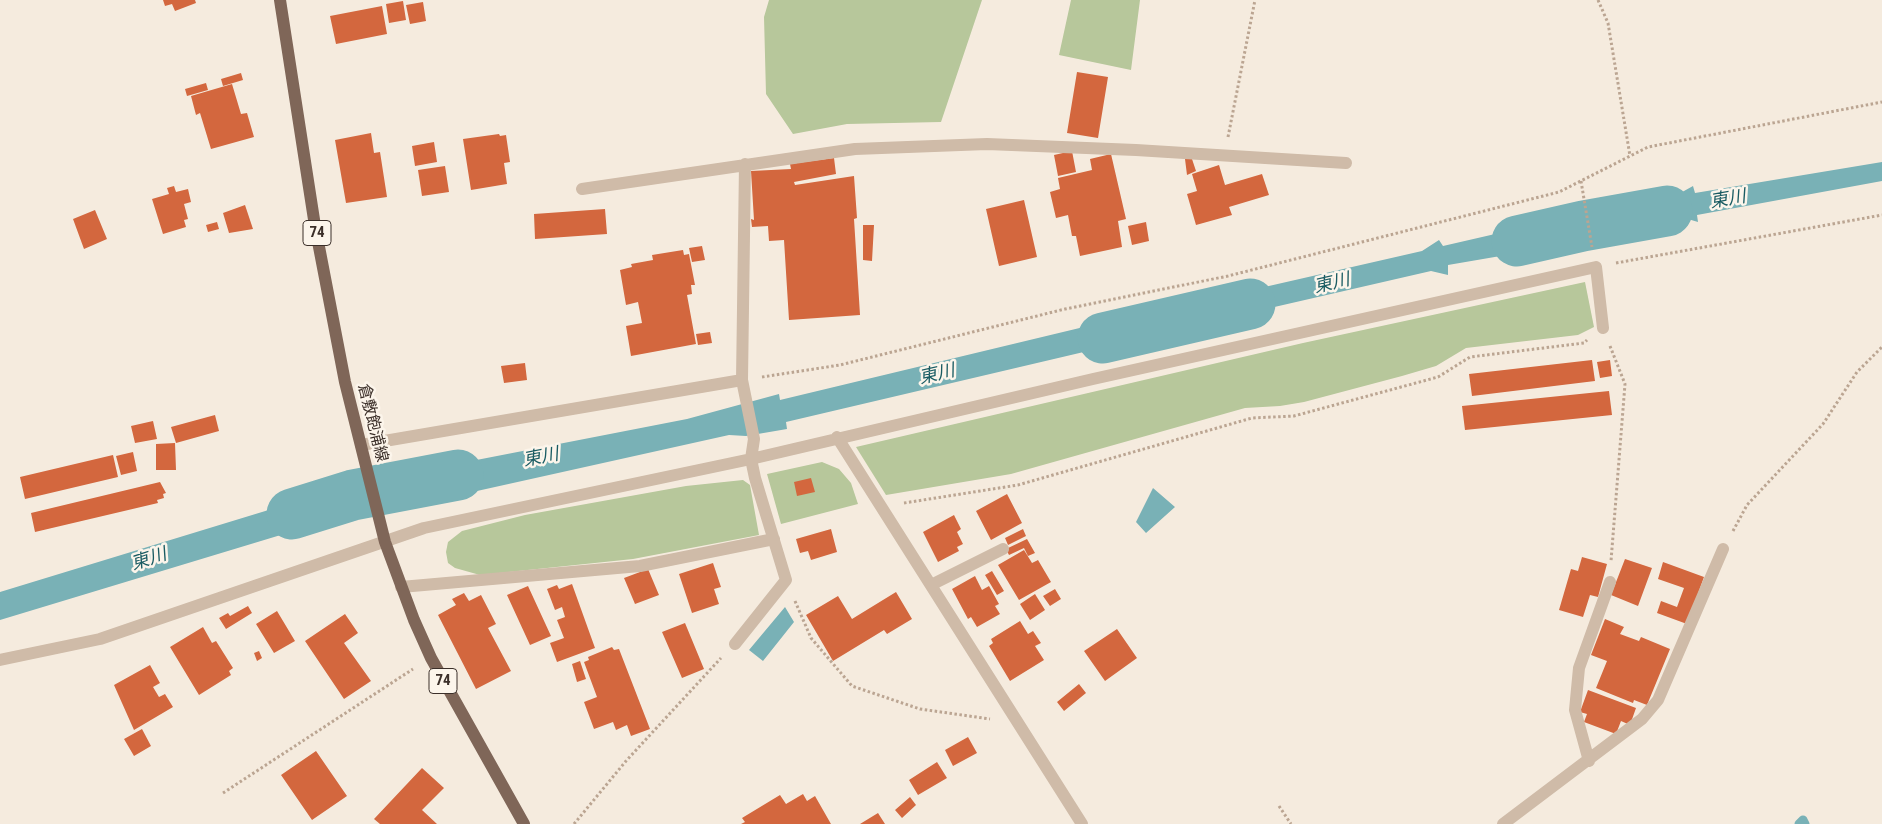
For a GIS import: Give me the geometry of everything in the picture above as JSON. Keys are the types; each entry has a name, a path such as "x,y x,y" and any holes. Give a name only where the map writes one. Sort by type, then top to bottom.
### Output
{"main road":[{"name":"倉敷飽浦線","path":"280,0 315,226 345,382 382,529 401,587 431,658 524,824"}],"street":[{"path":"582,189 856,149 987,144 1224,155 1346,163"},
{"path":"735,644 786,580 750,459 754,439 742,380 745,164"},
{"path":"0,660 100,639 424,528 750,459 837,437 1596,267 1603,328"},
{"path":"361,446 742,380"},
{"path":"837,437 1082,824"},
{"path":"401,587 640,566 774,539"},
{"path":"930,585 1003,549"},
{"path":"1503,824 1589,761 1642,719 1658,700 1723,550"},
{"path":"1589,761 1575,710 1579,668 1610,582"}],"path":[{"path":"1224,155 1255,0"},
{"path":"1598,0 1608,23 1630,156"},
{"path":"742,380 840,365 1065,309 1228,276 1559,192 1648,147 1882,102"},
{"path":"1581,181 1592,242"},
{"path":"1596,267 1882,215"},
{"path":"881,506 1018,485 1252,418 1294,416 1438,377 1470,358 1584,343 1603,328 1625,384 1610,582"},
{"path":"1723,550 1747,505 1822,424 1857,372 1882,347"},
{"path":"786,580 811,638 852,686 920,708 1019,724"},
{"path":"574,824 626,761 735,644"},
{"path":"223,793 431,658"},
{"path":"1279,806 1291,824"}],"green space":[{"path":"769,0 982,0 941,122 847,124 793,134 766,94 764,17"},
{"path":"1071,0 1140,0 1131,70 1059,55"},
{"path":"1585,282 1594,327 1578,335 1466,348 1436,366 1402,376 1304,402 1280,406 1245,408 1011,474 886,495 856,447 1303,343"},
{"path":"822,462 839,469 851,483 858,504 781,524 767,474"},
{"path":"743,480 750,485 759,535 633,559 480,575 455,568 448,563 446,552 448,542 462,531 525,515 686,486"}],"water":[{"path":"1882,162 1882,181 1697,215 1698,222 1681,217 1600,237 1595,215 1675,196 1693,186 1695,193"},
{"path":"1582,214 1588,241 1448,265 1448,275 1431,271 1183,328 1177,307 1422,251 1439,240 1443,246"},
{"path":"1167,307 1173,331 786,422 787,429 746,436 729,435 396,509 384,478 687,419 779,394 780,400"},
{"path":"357,483 360,511 0,620 0,592"},
{"path":"1153,488 1175,507 1146,533 1136,522"},
{"path":"785,607 794,622 763,661 749,650"}],"building":[{"path":"163,0 195,0 196,3 175,11 172,4 165,6"},
{"path":"403,1 406,20 389,23 386,4"},
{"path":"423,2 426,21 410,24 406,5"},
{"path":"382,6 387,34 336,44 330,16"},
{"path":"1077,72 1108,77 1098,138 1067,133"},
{"path":"241,73 243,80 223,86 221,79"},
{"path":"206,83 208,90 187,96 185,89"},
{"path":"232,84 241,114 247,113 254,137 211,149 200,113 196,115 191,96"},
{"path":"371,133 374,153 380,152 387,197 346,203 335,140"},
{"path":"499,134 500,136 506,135 510,162 504,163 507,184 471,190 463,139"},
{"path":"434,142 437,162 415,166 412,146"},
{"path":"1072,151 1076,172 1058,176 1054,155"},
{"path":"1111,154 1126,219 1118,221 1122,247 1080,256 1076,236 1072,236 1068,215 1056,218 1050,192 1060,189 1058,178 1092,170 1090,159"},
{"path":"834,158 836,174 794,182 795,185 854,176 857,218 854,219 860,315 789,320 784,240 769,241 768,226 752,227 751,219 754,220 751,171 791,169 790,164"},
{"path":"1185,159 1192,159 1196,171 1187,175"},
{"path":"1219,165 1225,185 1262,174 1269,195 1229,207 1232,215 1196,225 1187,194 1197,191 1192,174"},
{"path":"445,166 449,192 422,196 418,170"},
{"path":"174,186 176,192 188,189 191,202 184,204 188,219 184,220 186,227 163,234 152,199 169,194 167,188"},
{"path":"1024,200 1037,257 999,266 986,209"},
{"path":"245,205 253,229 229,233 223,213"},
{"path":"605,209 607,234 535,239 534,214"},
{"path":"95,210 107,239 84,249 73,219"},
{"path":"217,222 219,229 208,232 206,225"},
{"path":"1146,222 1149,241 1132,245 1128,226"},
{"path":"863,225 874,225 872,261 863,260"},
{"path":"702,246 705,260 692,262 689,248"},
{"path":"683,250 684,255 689,254 695,285 691,285 692,294 687,295 696,344 631,356 626,326 642,323 638,302 626,305 620,270 632,267 631,264 653,260 652,255"},
{"path":"710,332 712,343 698,345 696,334"},
{"path":"1592,360 1595,381 1472,396 1469,374"},
{"path":"1610,360 1612,376 1600,378 1597,362"},
{"path":"525,363 527,380 504,383 501,366"},
{"path":"1609,391 1612,415 1465,430 1462,406"},
{"path":"215,415 219,431 176,443 171,427"},
{"path":"153,421 157,439 135,443 131,426"},
{"path":"175,443 176,470 156,470 156,444"},
{"path":"133,452 137,471 121,475 116,456"},
{"path":"113,455 118,477 25,499 20,477"},
{"path":"811,478 815,492 797,496 794,482"},
{"path":"160,482 166,493 163,494 164,498 157,500 158,503 35,532 31,513"},
{"path":"1007,494 1022,523 991,540 976,511"},
{"path":"954,515 961,529 957,532 963,544 957,547 959,551 938,562 923,532"},
{"path":"831,529 837,552 811,560 808,551 800,553 796,539"},
{"path":"1023,529 1026,536 1008,545 1005,538"},
{"path":"1027,539 1035,553 1028,556 1024,548 1009,555 1006,549"},
{"path":"1024,550 1032,563 1038,560 1051,582 1019,600 998,565"},
{"path":"1582,557 1607,564 1598,597 1590,595 1583,617 1559,610 1571,569 1578,571"},
{"path":"1625,559 1652,568 1638,606 1611,595"},
{"path":"1663,562 1704,577 1687,624 1657,613 1661,601 1677,607 1684,588 1658,579"},
{"path":"713,563 721,587 714,589 719,604 692,613 679,574"},
{"path":"648,569 659,595 635,604 624,578"},
{"path":"992,571 1004,591 997,595 985,575"},
{"path":"975,576 982,590 989,586 999,604 995,606 1000,614 977,627 971,617 968,619 952,589"},
{"path":"572,584 595,648 557,662 550,643 564,638 557,620 565,617 562,607 555,610 547,589 557,585 559,589"},
{"path":"528,586 551,636 530,645 507,595"},
{"path":"1055,589 1061,599 1050,606 1043,596"},
{"path":"896,592 912,619 887,634 884,630 833,661 806,615 838,596 852,619"},
{"path":"464,593 469,601 481,595 496,624 488,628 511,671 476,689 438,615 456,605 452,599"},
{"path":"1035,594 1045,610 1030,620 1020,604"},
{"path":"248,606 252,613 226,629 219,618 228,613 230,616"},
{"path":"277,611 295,641 274,653 256,624"},
{"path":"345,614 358,633 344,643 371,681 344,699 305,641"},
{"path":"1605,619 1624,627 1620,634 1639,641 1641,637 1670,649 1647,705 1634,700 1633,703 1596,688 1607,661 1591,655"},
{"path":"1020,621 1028,634 1033,631 1041,643 1035,646 1044,660 1010,681 989,646 993,643 991,639"},
{"path":"685,623 704,669 682,678 662,632"},
{"path":"203,627 212,643 216,641 233,668 229,671 231,675 199,695 170,647"},
{"path":"1117,629 1137,658 1105,681 1084,651"},
{"path":"612,647 614,650 619,649 650,729 631,736 627,725 616,730 613,722 594,729 584,702 597,697 584,662 589,660 588,657"},
{"path":"259,651 262,658 257,661 254,653"},
{"path":"580,661 586,679 577,682 572,664"},
{"path":"150,665 160,683 153,687 159,697 165,694 173,707 134,730 114,685"},
{"path":"1079,684 1086,693 1064,711 1057,702"},
{"path":"1588,690 1636,708 1630,725 1621,721 1616,734 1584,722 1587,714 1580,712"},
{"path":"142,729 151,746 134,756 124,739"},
{"path":"968,737 977,753 953,766 945,750"},
{"path":"316,751 347,796 312,820 281,775"},
{"path":"937,762 947,778 918,795 909,780"},
{"path":"422,768 444,788 422,810 437,824 380,824 374,819"},
{"path":"803,794 807,801 815,796 831,824 741,824 745,822 742,818 780,795 786,804"},
{"path":"910,797 916,805 902,818 895,810"},
{"path":"878,813 885,824 860,824"}],"waterway":[{"name":"東川","path":"1517,241 1583,226 1667,211"},
{"name":"東川","path":"1103,338 1250,304"},
{"name":"東川","path":"292,514 353,495 458,475"},
{"path":"1799,824 1803,820 1805,824"}]}
